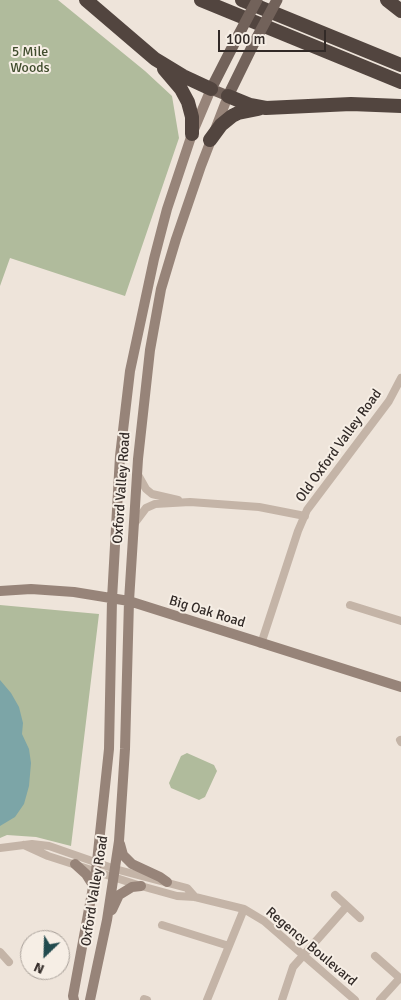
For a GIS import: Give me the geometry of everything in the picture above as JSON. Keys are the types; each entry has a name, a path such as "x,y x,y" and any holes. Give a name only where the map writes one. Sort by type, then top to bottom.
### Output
{"highway":[{"path":"86,0 155,59 178,74 211,89"},
{"path":"201,0 401,82"},
{"path":"242,0 401,65"},
{"path":"387,0 401,11"},
{"path":"155,59 185,95 192,116 192,134"},
{"path":"228,96 250,106 266,108"},
{"path":"210,140 221,125 232,116 266,108 351,104 401,106"}],"main road":[{"name":"Oxford Valley Road","path":"74,1000 73,996 96,867 109,749 112,599 120,456 130,370 160,234 192,134 211,89 257,0"},
{"name":"Oxford Valley Road","path":"90,1000 107,920 119,841 125,740 129,601 137,472 150,350 161,289 179,229 210,140 228,96 277,0"},
{"path":"211,89 228,96"},
{"name":"Big Oak Road","path":"0,591 31,589 74,592 129,601 401,687"},
{"path":"119,841 123,854 132,864 160,876 167,882"},
{"path":"75,864 86,874 93,885"},
{"path":"107,920 119,894 132,887 141,886"}],"street":[{"name":"Old Oxford Valley Road","path":"261,644 298,531 308,509 389,401 401,378"},
{"path":"137,472 146,489 152,494 190,502"},
{"path":"134,524 146,508 155,504 190,502 259,507 305,516"},
{"path":"350,605 401,622"},
{"path":"0,848 40,844 114,873"},
{"path":"24,846 75,864 96,867"},
{"name":"Regency Boulevard","path":"114,873 167,882 187,888 195,897"},
{"name":"Regency Boulevard","path":"114,873 141,886 177,896 195,897 244,909 264,921 354,1000"},
{"path":"335,895 360,918"},
{"path":"282,1000 293,967 347,906"},
{"path":"207,1000 244,909"},
{"path":"162,925 229,946"},
{"path":"0,952 9,962"},
{"path":"375,956 400,978 380,1000"}],"green space":[{"name":"5 Mile Woods","path":"0,0 58,0 145,71 172,96 179,138 125,296 10,258 0,286"},
{"path":"0,605 99,614 71,846 36,837 7,835 0,838"},
{"path":"187,753 214,765 217,771 205,797 199,800 171,788 169,783 181,756"}],"water":[{"path":"0,680 11,693 19,707 23,723 22,734 29,749 31,763 29,786 24,804 15,817 0,826"}]}
